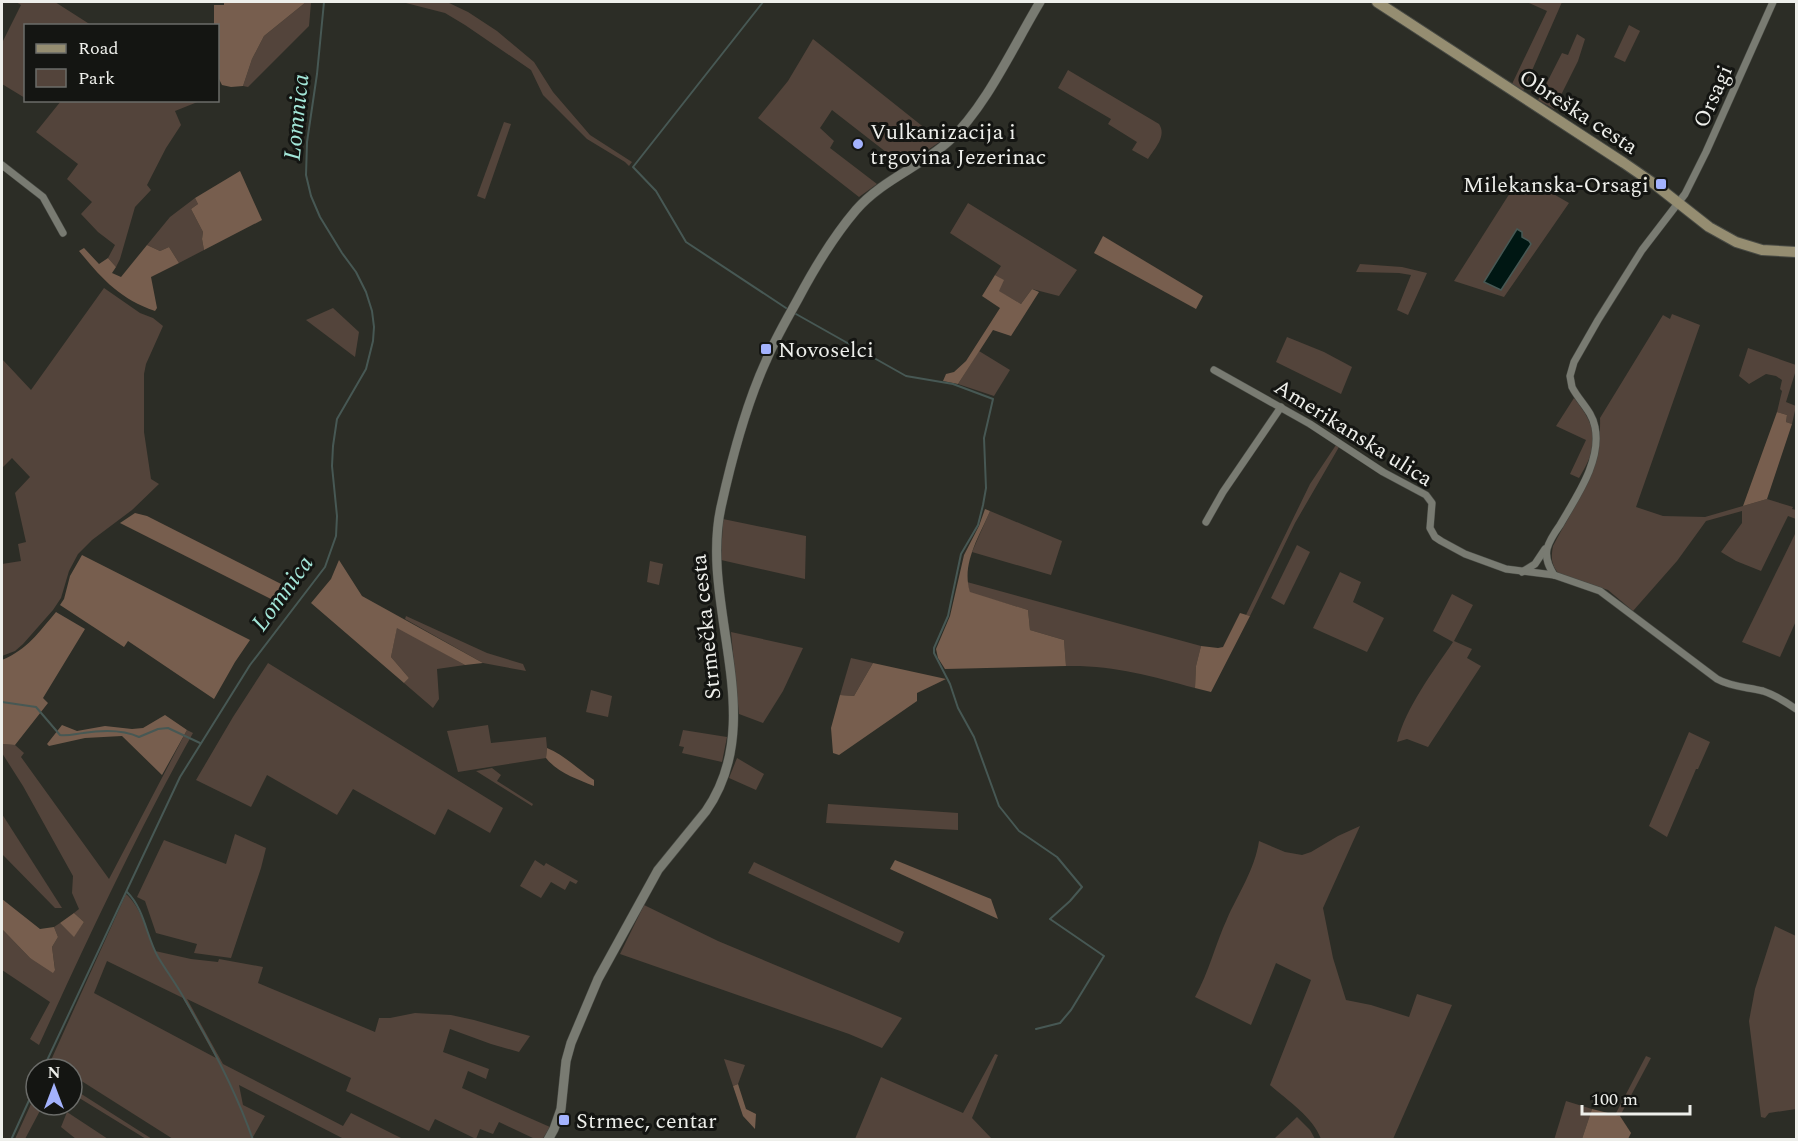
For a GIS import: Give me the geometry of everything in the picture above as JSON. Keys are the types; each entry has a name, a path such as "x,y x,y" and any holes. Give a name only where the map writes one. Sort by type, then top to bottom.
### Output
{"main road":[{"name":"Obreška cesta","path":"1377,2 1624,163 1709,227 1745,246 1762,250 1797,252"}],"street":[{"name":"Strmečka cesta","path":"548,1140 561,1109 566,1061 571,1043 598,979 658,870 713,801 727,765 733,734 733,709 717,557 717,531 733,455 757,381 812,272 833,240 852,215 875,191 927,158 947,143 963,126 981,103 1040,2"},
{"name":"Orsagi","path":"1522,572 1535,564 1547,547 1583,482 1595,452 1594,422 1572,387 1571,368 1642,250 1685,194 1773,2"},
{"path":"2,165 43,197 63,233"},
{"name":"Amerikanska ulica","path":"1214,370 1281,407 1383,472 1426,495 1432,503 1430,528 1435,537 1466,554 1506,569 1554,575 1607,594 1725,684 1764,692 1797,709"},
{"path":"1206,522 1223,492 1281,407"},
{"path":"1547,547 1547,560 1554,575"}],"green space":[{"path":"16,2 55,2 89,24 24,24 24,97 2,84 2,43 21,5"},
{"path":"306,2 311,3 309,26 248,87 243,86 252,59 264,36"},
{"path":"402,2 447,2 468,12 497,31 534,62 553,92 590,135 632,162 629,166 587,139 543,95 531,70 445,13"},
{"path":"1530,2 1562,2 1523,91 1512,84 1547,11"},
{"path":"1629,25 1640,31 1625,62 1614,57"},
{"path":"1577,34 1585,39 1578,61 1554,109 1538,100 1562,53 1568,55"},
{"path":"813,39 941,141 904,166 832,110 820,128 834,141 830,148 877,184 859,197 758,118 788,81"},
{"path":"1068,70 1159,124 1161,137 1148,159 1132,150 1137,142 1108,124 1111,119 1058,88"},
{"path":"60,102 198,102 175,111 181,125 147,185 151,190 135,207 116,267 108,258 115,245 98,232 81,214 92,202 67,179 78,164 36,132"},
{"path":"504,122 511,124 485,199 477,196"},
{"path":"1521,179 1548,195 1550,192 1569,203 1504,297 1454,281 1508,196"},
{"path":"195,198 198,204 191,209 203,232 204,250 179,263 169,247 160,251 147,245 170,217"},
{"path":"968,203 1077,270 1059,296 1032,289 1021,304 998,291 1003,280 995,275 1001,266 950,233"},
{"path":"1360,264 1402,267 1427,273 1408,315 1397,310 1411,275 1356,272"},
{"path":"104,288 163,326 146,364 144,374 144,432 151,479 159,484 132,510 92,540 78,554 69,571 61,598 53,610 23,644 15,651 2,656 2,564 21,561 18,544 26,542 15,493 30,477 12,458 2,468 2,359 31,390"},
{"path":"333,308 359,332 355,357 306,320"},
{"path":"1672,314 1700,325 1636,507 1663,516 1705,517 1767,499 1793,507 1792,509 1796,510 1796,519 1788,516 1761,571 1721,552 1742,523 1742,511 1706,521 1677,561 1633,611 1608,590 1558,573 1553,563 1552,550 1592,469 1597,453 1600,418 1663,315 1670,319"},
{"path":"1287,337 1324,352 1352,367 1341,394 1276,362"},
{"path":"1748,348 1796,365 1786,402 1796,406 1792,424 1786,422 1787,415 1777,412 1782,380 1766,374 1749,384 1739,376"},
{"path":"979,351 1010,370 994,396 958,384"},
{"path":"1574,398 1588,418 1593,436 1590,455 1579,478 1570,474 1586,440 1556,426"},
{"path":"1336,445 1339,447 1295,523 1250,616 1246,615 1310,484"},
{"path":"990,511 1062,541 1051,575 972,552"},
{"path":"723,519 806,536 805,579 721,560"},
{"path":"1796,532 1796,621 1780,657 1742,642"},
{"path":"1297,545 1310,552 1284,605 1271,598"},
{"path":"650,561 663,564 659,585 647,582"},
{"path":"1340,572 1361,582 1353,602 1384,618 1367,652 1313,628"},
{"path":"967,582 1201,646 1196,666 1195,688 1116,669 1066,666 1064,640 1030,630 1028,610 970,593"},
{"path":"1452,594 1473,605 1454,641 1472,649 1467,658 1481,666 1428,747 1407,739 1397,742 1413,703 1453,642 1433,631"},
{"path":"406,616 487,653 523,664 526,671 483,663 405,619"},
{"path":"397,627 465,665 437,669 439,699 433,708 404,683 409,678 391,657"},
{"path":"731,632 803,648 783,691 763,723 739,714"},
{"path":"851,658 873,663 854,696 840,695"},
{"path":"268,663 503,808 490,833 448,809 435,835 353,789 337,815 267,775 251,807 196,780"},
{"path":"591,690 612,696 608,717 586,712"},
{"path":"488,725 491,743 546,737 546,758 458,772 447,731"},
{"path":"187,730 193,733 132,849 39,1045 30,1039 50,1002 2,970 2,929 30,958 55,969 52,947 58,937 54,927 60,923 74,936 84,922 74,913 79,909 72,893 73,876 2,753 2,744 15,745 24,753 21,757 109,879"},
{"path":"683,730 727,737 722,762 682,753 684,747 679,746"},
{"path":"1689,732 1710,742 1667,837 1649,826"},
{"path":"737,758 764,774 756,790 729,778"},
{"path":"492,768 501,775 497,781 533,804 532,806 476,771"},
{"path":"828,804 958,813 958,830 826,823"},
{"path":"2,814 62,908 55,908 2,854"},
{"path":"1360,826 1323,908 1333,958 1346,1000 1409,1017 1417,994 1452,1005 1393,1139 1321,1139 1306,1116 1270,1085 1311,980 1276,963 1251,1025 1195,997 1227,919 1250,871 1259,841 1285,852 1302,855"},
{"path":"235,834 266,848 231,958 194,953 197,944 156,933 145,901 137,897 164,840 226,864"},
{"path":"535,860 544,866 546,863 578,881 576,884 570,881 565,890 551,882 541,898 520,886"},
{"path":"754,862 904,932 899,943 748,873"},
{"path":"126,894 140,913 155,951 191,959 218,962 219,959 263,967 258,983 375,1032 379,1018 415,1013 451,1015 530,1036 519,1052 450,1029 443,1052 489,1069 486,1079 468,1071 462,1088 550,1127 542,1140 499,1122 493,1134 480,1129 476,1139 435,1119 429,1131 346,1091 351,1078 187,999 223,1064 343,1126 351,1113 403,1139 344,1139 239,1085 243,1105 265,1116 254,1139 173,1139 84,1083 84,1057 52,1057","holes":["107,961 183,998 216,1058 94,993"]},
{"path":"644,905 718,941 902,1018 882,1048 849,1034 620,954"},
{"path":"1775,926 1796,936 1796,1109 1769,1113 1765,1118 1761,1117 1749,1021 1755,989"},
{"path":"995,1054 998,1055 972,1118 992,1139 855,1139 881,1077 963,1113"},
{"path":"1646,1056 1651,1058 1620,1116 1615,1115"},
{"path":"724,1059 745,1065 738,1084 733,1086"},
{"path":"84,1096 152,1139 146,1139 84,1101"},
{"path":"1566,1101 1592,1109 1582,1139 1554,1140"},
{"path":"25,1117 37,1117 25,1139 15,1139"},
{"path":"65,1117 75,1117 108,1139 76,1139 61,1127"},
{"path":"1297,1117 1310,1130 1315,1139 1274,1139"}],"shaded area":[{"path":"224,2 306,2 264,36 252,59 243,86 222,85 219,79 219,24 214,24 214,5 224,5"},
{"path":"240,171 262,220 204,250 203,232 191,209 198,204 195,198"},
{"path":"1103,236 1203,296 1196,309 1094,253"},
{"path":"147,245 160,251 169,247 179,263 151,277 157,308 155,311 112,287 79,251 84,248 99,264 108,258 116,267 112,273 121,277"},
{"path":"995,275 1004,280 999,291 1021,304 1032,289 1039,292 1011,336 993,330 958,384 943,381 946,374 954,372 966,361 1000,308 982,296"},
{"path":"1777,412 1787,415 1786,422 1792,424 1767,499 1743,506"},
{"path":"985,509 990,511 969,561 970,592 1028,610 1030,630 1064,640 1066,666 945,669 938,658 936,649 950,616 964,555"},
{"path":"135,513 147,516 291,589 281,604 120,523"},
{"path":"82,555 250,640 214,699 128,641 124,647 60,605 64,599 70,576"},
{"path":"339,560 362,596 483,663 465,665 397,628 391,657 409,678 404,683 311,603 331,579"},
{"path":"56,612 85,629 43,698 48,703 15,745 2,744 2,660 26,646"},
{"path":"1240,613 1250,616 1211,692 1195,688 1196,666 1201,646 1223,647"},
{"path":"873,663 946,679 917,693 917,701 839,755 833,753 831,728 840,695 854,696"},
{"path":"165,715 187,730 162,775 122,736 85,738 49,746 47,744 62,725 77,731 105,726 143,728"},
{"path":"547,748 565,758 594,780 594,786 556,768 546,758"},
{"path":"895,860 991,899 998,919 890,869"},
{"path":"2,899 40,929 54,927 58,937 52,947 55,970 53,973 30,958 2,929"},
{"path":"74,913 84,922 74,937 60,923"},
{"path":"738,1084 746,1109 756,1114 755,1129 743,1116 733,1086"},
{"path":"1592,1109 1620,1116 1631,1133 1628,1139 1582,1139"}],"water":[{"path":"1517,229 1522,232 1522,237 1531,244 1501,290 1484,282"}],"waterway":[{"name":"Lomnica","path":"49,1057 180,777 250,665 325,567 336,536 337,516 332,466 337,419 366,369 374,327 366,292 356,272 320,217 311,196 306,175 307,142 324,2"},
{"path":"763,2 633,167 656,191 686,242 786,308"},
{"path":"796,314 906,376 953,384 993,399 984,438 986,488 983,505 978,525 961,554 948,616 934,653 950,684 958,708 974,737 999,806 1019,831 1057,857 1082,887 1050,919 1104,956 1071,1010 1060,1023 1036,1029"},
{"path":"2,702 36,707 60,735 112,731 139,737 158,729 168,728 200,743"},
{"path":"127,892 142,915 158,957 182,994 222,1068 253,1140"},
{"name":"Lomnica","path":"11,1140 24,1111"}],"place":[{"name":"Vulkanizacija i trgovina Jezerinac","path":"858,144"},
{"name":"Milekanska-Orsagi","path":"1661,184"},
{"name":"Novoselci","path":"766,349"},
{"name":"Strmec, centar","path":"564,1120"}]}
